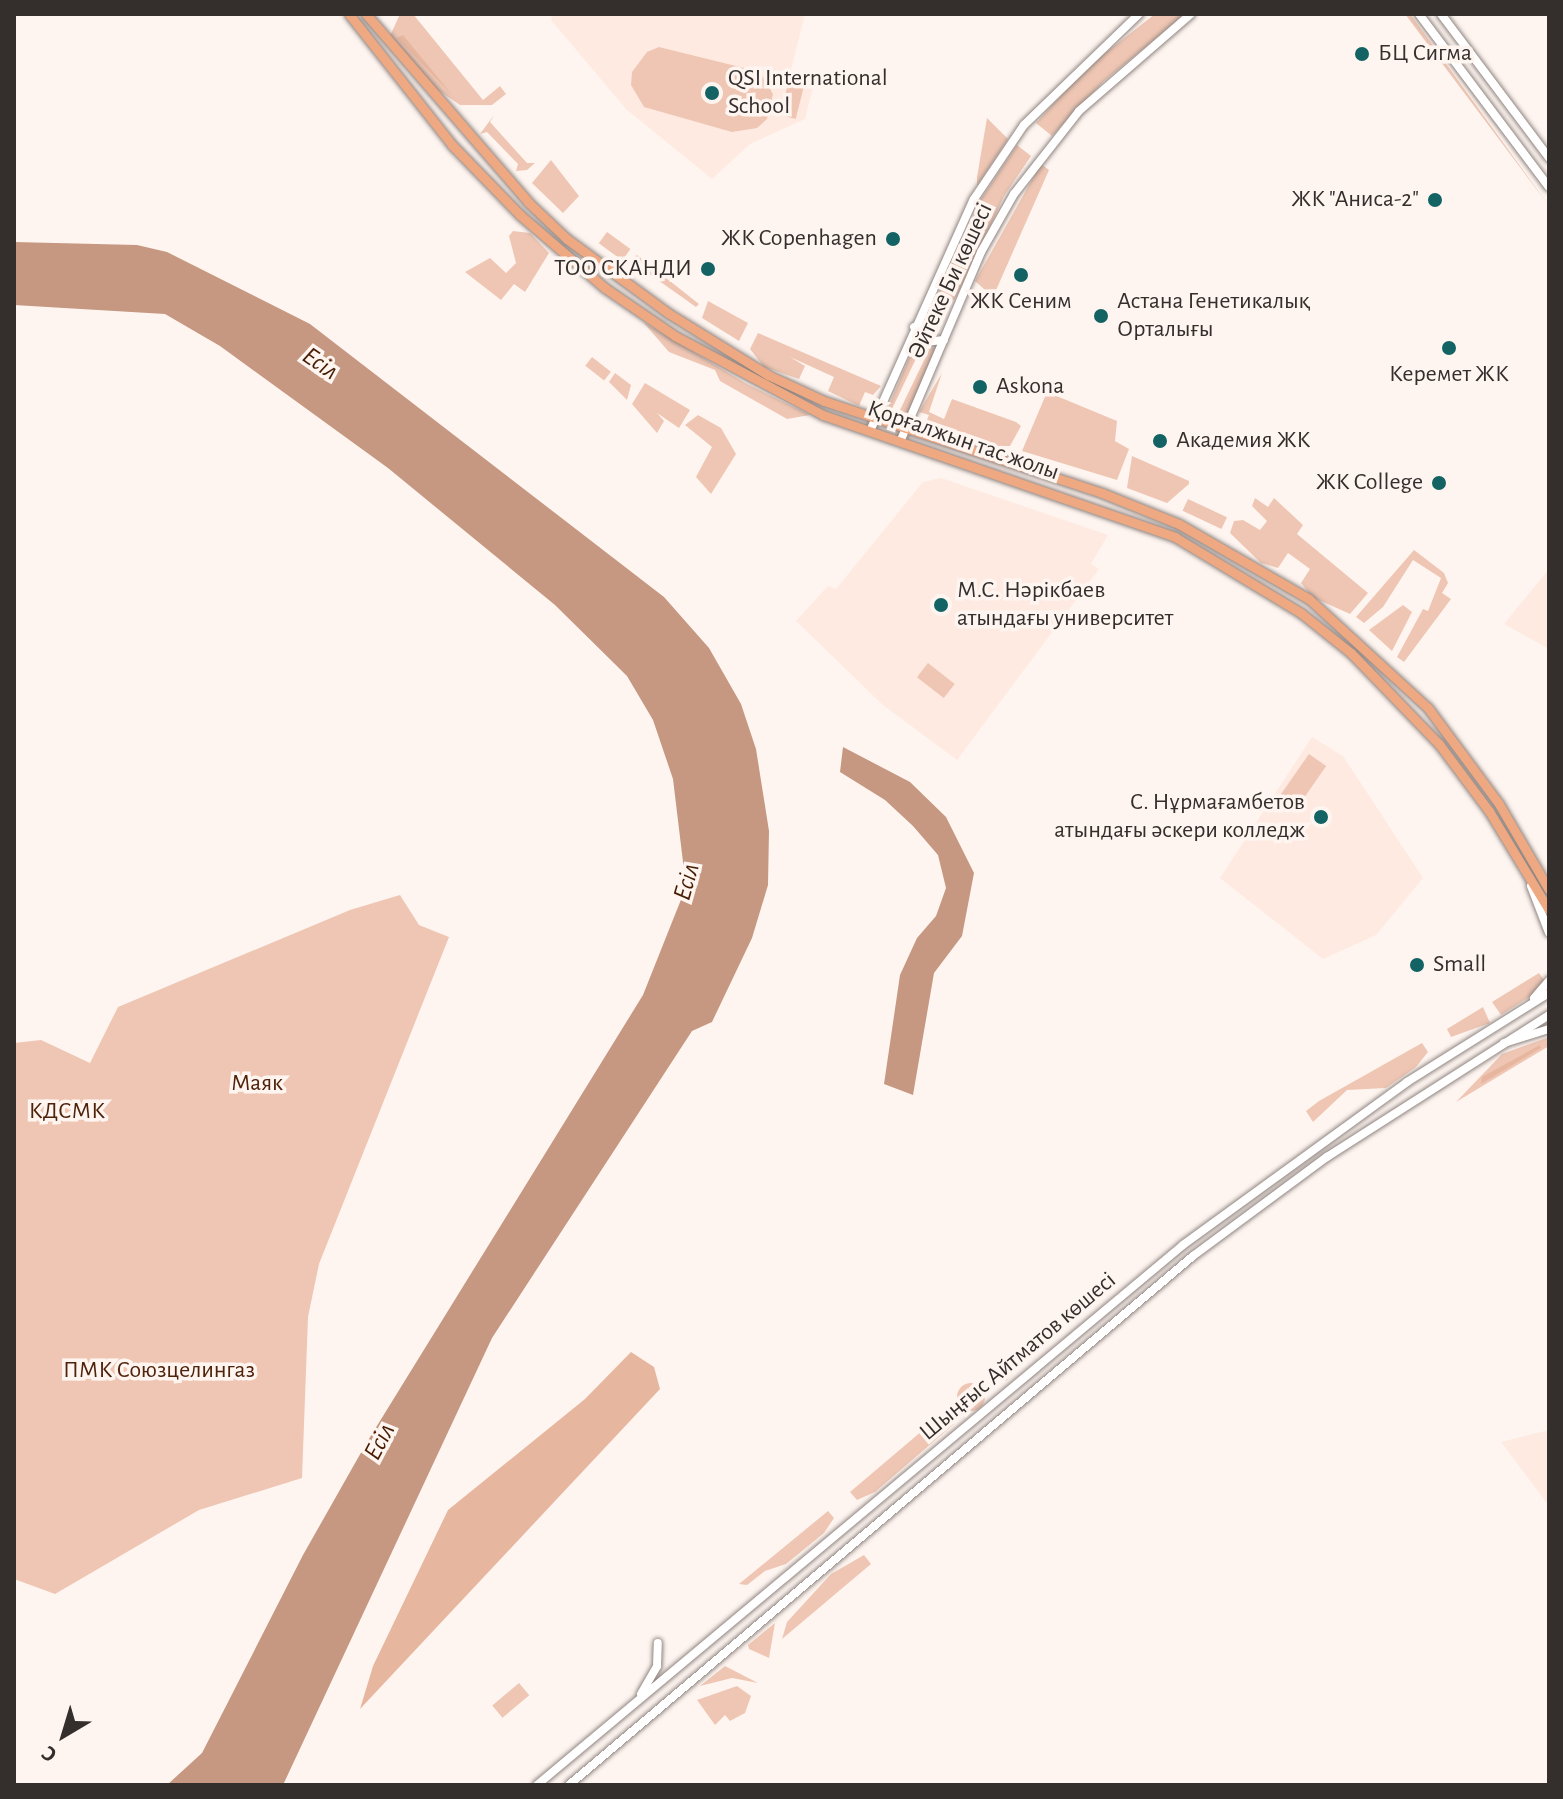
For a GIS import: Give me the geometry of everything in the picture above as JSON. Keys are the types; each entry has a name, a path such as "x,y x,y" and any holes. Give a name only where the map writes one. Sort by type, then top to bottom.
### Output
{"main road":[{"name":"Қорғалжын тас жолы","path":"349,14 474,168 605,288 753,381 900,442 1117,514 1222,561 1277,596 1351,653 1429,733 1489,811 1549,910"},
{"name":"Қорғалжын тас жолы","path":"366,14 428,92 567,239 668,313 768,375 876,420 1102,493 1179,524 1309,599 1428,708 1499,804 1549,890"},
{"name":"Әйтеке Би көшесі","path":"870,431 974,199 1024,125 1139,14"},
{"name":"Әйтеке Би көшесі","path":"900,442 981,252 1043,153 1079,111 1191,14"},
{"path":"1419,14 1549,187"},
{"path":"1441,14 1549,158"},
{"path":"367,37 377,29"},
{"path":"914,327 924,342 944,339"},
{"path":"1526,874 1549,933"},
{"path":"1517,1012 1549,981"},
{"name":"Шыңғыс Айтматов көшесі","path":"537,1785 1183,1245 1383,1098 1549,993"},
{"name":"Шыңғыс Айтматов көшесі","path":"569,1785 1193,1256 1327,1157 1495,1045 1549,1015"},
{"path":"1495,1045 1549,1029"},
{"path":"636,1702 657,1666 658,1643"}],"shaded area":[{"name":"QSI International School","path":"552,14 805,14 791,70 815,78 805,119 750,144 712,179 626,109 551,20"},
{"path":"403,35 453,96 397,38"},
{"name":"М.С. Нәрікбаев атындағы университет","path":"941,478 1108,535 1091,564 1099,569 957,760 883,705 796,621 828,586 836,589 923,482"},
{"path":"1549,569 1549,649 1504,624"},
{"name":"С. Нұрмағамбетов атындағы әскери колледж","path":"1312,737 1343,756 1423,878 1376,935 1323,959 1220,878"},
{"path":"1540,1045 1541,1048 1481,1084 1482,1077"},
{"path":"631,1352 654,1367 660,1389 360,1709 373,1666 448,1510 585,1399"},
{"path":"1549,1430 1549,1506 1501,1442"}],"green space":[{"path":"400,14 413,14 483,100 500,86 506,94 492,105 460,105 435,88 390,36"},
{"path":"1155,14 1186,14 1104,81 1052,136 1036,123 1085,69"},
{"path":"1405,14 1410,14 1549,206"},
{"path":"659,47 760,72 773,94 767,119 757,128 732,132 644,107 631,85 632,72 647,52"},
{"path":"788,84 804,88 796,119 780,115"},
{"path":"494,115 490,122 527,163 535,163 527,170 516,171 518,164 487,132 480,134"},
{"path":"987,118 1008,139 977,186 977,177"},
{"path":"1017,145 1031,156 1004,196 969,273 954,300 938,294 981,199"},
{"path":"551,160 579,196 563,213 532,183"},
{"path":"1041,164 1049,170 993,297 975,281"},
{"path":"513,231 530,233 549,253 525,292 514,284 501,300 465,272 490,258 506,273 516,263 509,236"},
{"path":"607,232 630,249 622,260 599,243"},
{"path":"637,255 699,304 696,307 631,261"},
{"path":"708,301 748,323 739,341 702,318"},
{"path":"643,322 747,384 810,415 787,419 720,381 715,370 669,352"},
{"path":"758,333 881,386 873,395 865,392 859,406 828,391 834,377 790,357 805,366 799,379 764,367 750,349"},
{"path":"917,339 922,346 892,409 888,408"},
{"path":"930,348 936,348 908,415 899,412"},
{"path":"592,357 611,372 604,380 585,366"},
{"path":"615,373 631,385 627,400 609,382"},
{"path":"942,373 929,412 944,419 952,399 1016,422 1021,426 1010,446 966,446 922,432 929,415 919,412"},
{"path":"645,383 690,410 679,428 657,413 664,421 657,433 632,404"},
{"path":"1047,392 1117,421 1115,441 1129,449 1117,480 1022,451"},
{"path":"698,415 721,428 736,454 711,494 696,477 712,447 685,425"},
{"path":"1132,456 1189,481 1189,484 1167,503 1127,488"},
{"path":"1255,498 1268,507 1274,498 1303,525 1297,534 1368,593 1350,614 1312,597 1301,583 1310,569 1288,553 1278,568 1261,563 1230,533 1234,521 1243,520 1260,530 1267,521 1252,506"},
{"path":"1188,499 1227,517 1221,529 1183,511"},
{"path":"1414,550 1444,573 1448,583 1442,593 1451,599 1404,662 1397,657 1423,609 1428,611 1441,578 1413,560 1383,607 1364,623 1356,617"},
{"path":"1403,605 1412,612 1392,651 1369,630"},
{"path":"928,663 955,684 944,698 917,677"},
{"path":"1309,754 1326,766 1298,806 1281,794"},
{"path":"400,895 419,925 449,937 319,1264 308,1317 302,1478 199,1510 55,1594 14,1579 14,1043 41,1040 90,1063 118,1007 350,910"},
{"path":"1539,973 1544,980 1534,994 1501,1015 1492,1002"},
{"path":"1483,1007 1490,1023 1451,1037 1447,1029"},
{"path":"1549,1037 1549,1046 1456,1102 1502,1054"},
{"path":"1422,1043 1428,1052 1416,1067 1386,1088 1347,1090 1313,1122 1306,1111 1319,1101"},
{"path":"1021,1348 1028,1357 1006,1381 999,1367"},
{"path":"971,1383 981,1387 985,1397 981,1407 971,1411 961,1407 957,1397 961,1387"},
{"path":"949,1408 954,1424 875,1492 857,1500 850,1492"},
{"path":"828,1511 834,1518 824,1533 786,1564 765,1571 747,1585 739,1584"},
{"path":"864,1555 871,1564 782,1639 787,1622 831,1574"},
{"path":"775,1623 769,1658 749,1649 748,1645"},
{"path":"725,1666 758,1683 732,1678 700,1686"},
{"path":"519,1683 529,1695 502,1718 492,1705"},
{"path":"737,1686 751,1696 745,1713 730,1721 725,1715 715,1725 697,1700"}],"water":[{"name":"Есіл","path":"14,242 137,245 167,252 310,324 664,597 709,648 741,704 756,749 769,831 768,885 752,938 712,1022 692,1031 492,1338 283,1785 167,1785 202,1753 303,1555 367,1442 643,995 686,887 673,779 653,720 627,676 555,605 388,468 220,346 165,314 14,305"},
{"path":"843,747 910,782 946,817 974,873 962,936 934,973 913,1095 884,1084 900,975 917,938 936,916 946,888 938,855 913,826 885,800 840,772"}],"place":[{"name":"БЦ Сигма","path":"1362,54"},
{"name":"QSI International School","path":"712,93"},
{"name":"ЖК \"Аниса-2\"","path":"1435,200"},
{"name":"ЖК Copenhagen","path":"893,239"},
{"name":"ТОО СКАНДИ","path":"708,269"},
{"name":"ЖК Сеним","path":"1021,275"},
{"name":"Астана Генетикалық Орталығы","path":"1101,316"},
{"name":"Керемет ЖК","path":"1449,348"},
{"name":"Askona","path":"980,387"},
{"name":"Академия ЖК","path":"1160,441"},
{"name":"ЖК College","path":"1439,483"},
{"name":"М.С. Нәрікбаев атындағы университет","path":"941,605"},
{"name":"С. Нұрмағамбетов атындағы әскери колледж","path":"1321,817"},
{"name":"Small","path":"1417,965"}],"park label":[{"name":"Маяк","path":"257,1084"},
{"name":"КДСМК","path":"67,1112"},
{"name":"ПМК Союзцелингаз","path":"159,1371"}]}
